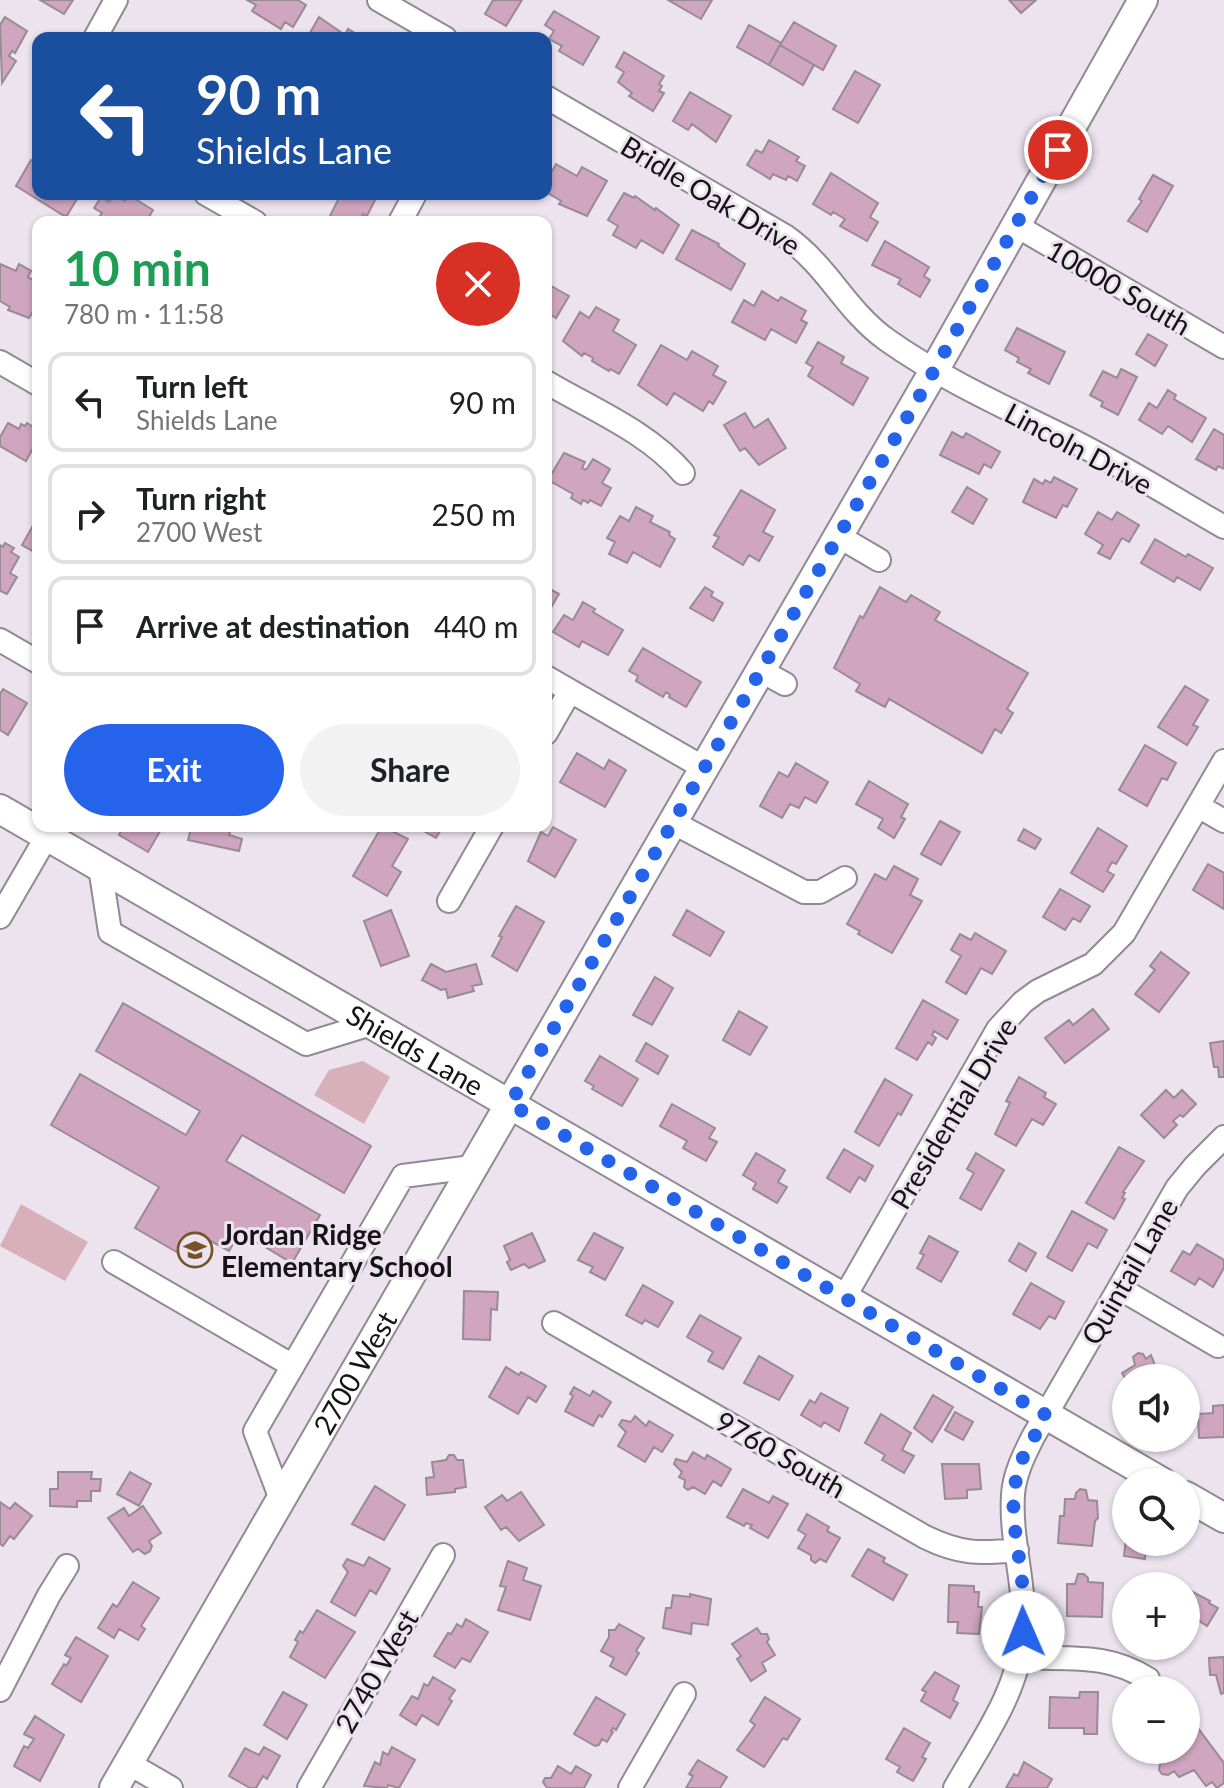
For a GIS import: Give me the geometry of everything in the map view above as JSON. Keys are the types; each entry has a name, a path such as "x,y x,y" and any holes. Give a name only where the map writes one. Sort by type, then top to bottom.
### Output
{"main road":[{"name":"2700 West","path":"114,1788 704,768 773,678 838,536 1143,0"},
{"name":"Shields Lane","path":"0,809 32,827"},
{"name":"Shields Lane","path":"40,832 1138,1468"},
{"path":"1200,1504 1224,1518"}],"street":[{"path":"98,32 116,0"},
{"path":"379,0 435,32"},
{"name":"Bridle Oak Drive","path":"552,100 807,251 871,328 935,369"},
{"path":"216,200 244,216"},
{"name":"10000 South","path":"1015,225 1224,347"},
{"path":"0,362 32,381"},
{"name":"Lincoln Drive","path":"935,369 995,404 1094,452 1224,527"},
{"path":"552,386 652,444 683,473"},
{"path":"838,536 879,560"},
{"path":"0,640 32,659"},
{"path":"552,680 704,768"},
{"path":"552,722 570,691"},
{"name":"Presidential Drive","path":"844,1298 998,1029 1031,997 1093,964 1110,950 1136,914 1224,761"},
{"path":"1198,806 1224,821"},
{"path":"672,822 804,892 820,892 845,878"},
{"path":"449,901 489,832"},
{"path":"0,917 47,836"},
{"path":"100,867 110,932 306,1044 371,1024"},
{"name":"Quintail Lane","path":"955,1788 997,1716 1019,1657 1023,1607 1013,1493 1020,1463 1177,1188 1224,1137"},
{"path":"281,1499 255,1431 403,1176 472,1167"},
{"path":"114,1262 293,1366"},
{"path":"1119,1288 1218,1346"},
{"name":"9760 South","path":"554,1323 934,1541 971,1553 1017,1550"},
{"name":"2740 West","path":"309,1788 443,1555"},
{"path":"0,1690 67,1566"},
{"path":"1019,1657 1110,1661 1143,1676"},
{"path":"630,1788 684,1694"},
{"path":"128,1763 171,1788"}],"shaded area":[{"path":"363,1061 390,1077 364,1124 314,1095 329,1070"},
{"path":"21,1204 88,1242 65,1281 0,1246"}],"building":[{"path":"40,0 73,0 64,14"},
{"path":"247,0 298,0 306,5 293,27 285,22 281,29 252,11 256,5"},
{"path":"493,0 522,0 506,26 485,14"},
{"path":"668,0 712,0 701,19"},
{"path":"1009,0 1036,0 1021,13"},
{"path":"554,11 599,37 583,65 559,51 562,46 552,41 554,31 545,25"},
{"path":"5,17 27,31 15,53 12,51 9,56 16,61 2,83 0,25"},
{"path":"319,17 341,32 310,32"},
{"path":"794,22 836,46 823,70 780,45"},
{"path":"749,25 781,43 769,65 737,47"},
{"path":"780,45 814,65 803,85 769,65"},
{"path":"624,52 664,76 659,91 664,93 653,111 629,96 632,93 618,82 624,72 616,67"},
{"path":"855,71 880,85 858,123 833,109"},
{"path":"690,92 731,116 716,142 692,124 688,130 673,121"},
{"path":"769,140 799,157 796,161 805,166 797,181 773,174 770,179 747,165 756,150 762,153"},
{"path":"31,160 32,196 16,186"},
{"path":"556,164 577,176 582,167 607,181 587,216 559,204 561,201 552,196 552,171"},
{"path":"831,173 878,203 870,217 878,222 867,241 840,226 845,219 813,204"},
{"path":"1153,175 1173,186 1147,232 1128,221 1142,201 1139,199"},
{"path":"624,193 656,208 679,225 663,253 641,240 636,248 613,235 618,226 608,220"},
{"path":"39,200 76,200 64,216"},
{"path":"99,200 137,200 153,210 150,216 100,216 102,213 94,208"},
{"path":"338,200 375,200 367,216 330,216"},
{"path":"692,230 719,244 745,264 731,290 676,259"},
{"path":"885,241 929,267 924,276 930,280 920,297 898,284 901,279 872,265"},
{"path":"0,264 16,271 19,264 31,271 28,277 32,279 32,313 29,318 8,310 10,307 0,301"},
{"path":"552,286 569,296 556,318 552,316"},
{"path":"762,291 778,301 781,297 806,311 801,320 807,323 796,343 771,329 765,340 732,322 744,300 754,306"},
{"path":"596,307 619,320 613,331 636,345 619,374 592,361 593,358 584,353 582,356 563,341 580,312 589,318"},
{"path":"1017,328 1065,352 1049,384 1028,373 1031,369 1017,362 1019,358 1005,350"},
{"path":"1148,334 1167,345 1155,366 1136,354"},
{"path":"818,342 844,357 841,363 868,378 853,405 808,376 813,367 806,363"},
{"path":"661,345 687,360 692,351 718,366 713,375 726,382 713,404 709,401 703,411 674,393 667,405 638,385"},
{"path":"1121,369 1137,377 1118,415 1101,406 1103,402 1090,395 1103,371 1117,378"},
{"path":"1168,390 1176,395 1174,399 1206,418 1192,442 1168,426 1162,434 1139,420 1149,403 1157,408"},
{"path":"745,413 754,428 768,419 786,448 759,465 745,448 740,451 724,425"},
{"path":"8,423 19,429 21,424 32,426 32,450 26,461 0,446 0,437"},
{"path":"1214,429 1224,435 1224,469 1218,466 1216,470 1196,459"},
{"path":"952,432 963,438 966,433 1000,452 991,468 984,464 979,474 940,455"},
{"path":"564,453 585,462 582,468 586,470 593,459 610,469 602,483 611,488 601,506 590,500 588,503 583,500 581,504 571,498 573,494 552,482 552,473"},
{"path":"1054,477 1077,489 1067,507 1063,505 1056,518 1023,502 1034,479 1043,484 1045,480 1051,483"},
{"path":"967,487 987,499 973,524 952,512"},
{"path":"741,490 775,510 763,532 773,537 759,561 749,555 743,565 713,547 719,537 714,535"},
{"path":"636,507 653,516 650,522 670,532 669,535 675,539 660,567 633,552 627,563 609,554 615,542 607,538 620,516 629,521"},
{"path":"1098,512 1112,520 1117,512 1139,525 1129,542 1122,538 1110,559 1098,553 1103,545 1085,534"},
{"path":"32,527 32,551 22,545"},
{"path":"1155,539 1213,568 1200,590 1177,577 1174,582 1141,563"},
{"path":"5,543 14,548 11,552 19,557 10,573 17,577 7,594 0,591 0,545 3,547"},
{"path":"705,587 713,592 711,596 723,603 713,621 690,608"},
{"path":"880,587 906,602 911,595 940,612 935,620 1028,673 1007,709 1013,713 1001,733 995,729 982,753 889,699 885,707 856,691 860,684 834,668 860,616 863,618"},
{"path":"552,590 559,594 552,606"},
{"path":"583,602 595,609 593,612 623,630 608,655 582,641 579,647 553,632 564,615 573,620"},
{"path":"643,648 701,682 686,707 666,692 663,697 636,681 638,676 629,671"},
{"path":"1185,686 1208,700 1193,725 1198,727 1187,745 1158,727"},
{"path":"3,689 27,703 8,735 0,730 0,694"},
{"path":"1145,745 1176,763 1167,780 1162,778 1147,806 1119,790"},
{"path":"577,753 604,769 609,760 626,770 605,807 560,782"},
{"path":"796,763 828,782 816,803 805,797 799,808 790,804 782,818 760,806 779,772 788,777"},
{"path":"869,781 908,804 901,817 905,819 894,838 878,828 883,819 856,804"},
{"path":"940,821 960,832 941,865 921,854"},
{"path":"1098,828 1127,846 1116,864 1112,862 1107,871 1114,875 1103,892 1071,873"},
{"path":"552,829 576,840 555,877 528,861 541,832 548,836"},
{"path":"1024,829 1041,839 1035,849 1018,840"},
{"path":"121,832 160,832 148,852 119,835"},
{"path":"190,832 230,832 229,835 242,839 239,851 188,840"},
{"path":"379,832 394,832 408,839 392,866 401,872 387,896 353,876"},
{"path":"426,832 440,832 436,838"},
{"path":"1208,864 1224,873 1224,909 1193,890"},
{"path":"894,866 918,879 910,895 922,901 892,953 858,934 860,931 847,924 875,874 886,880"},
{"path":"1060,889 1090,906 1080,922 1073,918 1065,930 1043,917"},
{"path":"516,906 544,922 517,971 492,956"},
{"path":"391,910 409,956 381,966 364,921"},
{"path":"687,910 724,932 710,956 673,935"},
{"path":"975,933 1006,951 992,974 981,968 966,994 946,982 961,956 951,950 960,934 971,940"},
{"path":"1161,952 1189,973 1159,1012 1135,994 1155,970 1150,966"},
{"path":"431,964 446,972 476,964 482,984 472,986 474,991 448,998 446,989 441,990 422,980"},
{"path":"655,977 673,988 652,1025 633,1015"},
{"path":"923,1000 958,1020 947,1039 934,1031 932,1035 936,1038 932,1045 928,1042 917,1060 896,1048"},
{"path":"123,1003 371,1146 344,1193 242,1135 226,1161 320,1215 292,1263 240,1232 229,1251 207,1239 194,1262 135,1228 159,1187 51,1125 80,1074 186,1135 200,1111 96,1051"},
{"path":"1093,1009 1109,1029 1065,1063 1045,1038 1069,1020 1073,1025"},
{"path":"739,1011 767,1027 750,1055 723,1040"},
{"path":"1224,1041 1224,1077 1219,1077 1210,1043"},
{"path":"646,1043 668,1056 658,1074 636,1061"},
{"path":"600,1056 638,1079 622,1106 592,1089 594,1086 585,1081"},
{"path":"1019,1077 1046,1093 1044,1097 1056,1104 1043,1125 1032,1119 1016,1146 995,1134 1010,1103 1006,1101"},
{"path":"885,1079 912,1095 879,1146 855,1132"},
{"path":"1166,1090 1174,1098 1182,1090 1196,1104 1183,1117 1180,1115 1173,1121 1177,1125 1164,1138 1141,1115"},
{"path":"672,1104 715,1128 709,1138 717,1142 706,1161 683,1148 687,1141 660,1126"},
{"path":"1119,1147 1144,1161 1123,1192 1122,1198 1125,1199 1114,1219 1086,1203"},
{"path":"844,1149 873,1166 865,1181 859,1177 850,1192 827,1178"},
{"path":"756,1153 785,1170 778,1182 787,1187 777,1203 753,1189 756,1183 743,1175"},
{"path":"976,1153 1004,1170 981,1210 960,1198 974,1173 967,1169"},
{"path":"1072,1211 1107,1230 1097,1248 1088,1243 1072,1271 1047,1257"},
{"path":"532,1233 545,1261 529,1268 524,1264 511,1270 504,1246"},
{"path":"594,1233 623,1248 605,1280 590,1272 593,1267 578,1260"},
{"path":"929,1236 958,1252 941,1282 917,1268 924,1255 920,1253"},
{"path":"1019,1243 1036,1253 1026,1271 1009,1261"},
{"path":"1197,1244 1224,1260 1224,1268 1213,1287 1199,1278 1195,1285 1171,1271 1183,1251 1190,1255"},
{"path":"1031,1283 1064,1302 1055,1319 1049,1316 1040,1329 1013,1314"},
{"path":"643,1285 673,1302 658,1327 645,1320 642,1324 626,1315"},
{"path":"464,1291 498,1292 497,1310 491,1309 490,1340 463,1339"},
{"path":"700,1315 741,1338 723,1369 708,1361 713,1352 687,1337"},
{"path":"1138,1353 1146,1359 1151,1355 1155,1364 1135,1364 1133,1357"},
{"path":"759,1356 793,1376 779,1400 744,1383"},
{"path":"506,1367 546,1386 536,1402 528,1397 518,1414 489,1397"},
{"path":"574,1387 590,1396 593,1391 611,1402 593,1426 565,1411"},
{"path":"821,1393 848,1408 839,1431 824,1422 821,1427 801,1415 810,1400 815,1403"},
{"path":"933,1395 953,1407 932,1442 914,1428"},
{"path":"1224,1405 1224,1437 1200,1438 1200,1414 1213,1413 1213,1406"},
{"path":"955,1412 973,1422 963,1440 945,1430"},
{"path":"881,1414 911,1433 902,1450 914,1456 904,1473 882,1460 885,1455 865,1443"},
{"path":"635,1416 646,1426 649,1421 673,1435 662,1452 654,1447 645,1462 618,1446 626,1432 619,1425 622,1420 631,1422"},
{"path":"693,1452 705,1459 707,1455 731,1469 721,1486 713,1481 705,1494 693,1487 688,1490 684,1487 685,1480 679,1477 682,1472 674,1464 676,1459 687,1462"},
{"path":"449,1455 463,1460 466,1487 455,1489 455,1492 427,1495 426,1478 434,1477 432,1462 446,1460"},
{"path":"942,1464 979,1464 981,1489 967,1490 967,1498 945,1499"},
{"path":"58,1472 92,1472 91,1479 101,1479 100,1491 91,1491 91,1501 77,1501 77,1507 50,1506 50,1489 58,1489"},
{"path":"130,1472 151,1484 139,1506 117,1494"},
{"path":"375,1486 405,1505 384,1540 352,1524"},
{"path":"743,1489 769,1503 773,1496 788,1504 768,1538 750,1528 752,1525 746,1523 744,1526 727,1517"},
{"path":"1080,1489 1086,1490 1088,1500 1097,1501 1098,1518 1092,1546 1058,1543 1065,1499 1075,1499"},
{"path":"521,1492 544,1525 519,1541 506,1527 501,1530 485,1507 502,1495 507,1501"},
{"path":"0,1502 10,1509 15,1503 32,1516 14,1539 10,1536 3,1546 0,1544"},
{"path":"143,1506 161,1533 149,1541 152,1546 145,1554 138,1549 133,1552 108,1518 124,1508 129,1516"},
{"path":"807,1514 829,1527 827,1531 840,1538 826,1562 820,1559 815,1563 811,1555 798,1548 806,1535 798,1530"},
{"path":"868,1549 885,1558 883,1562 907,1575 893,1600 852,1576"},
{"path":"369,1557 390,1569 376,1594 370,1590 355,1616 331,1602 348,1572 343,1566 347,1559 364,1566"},
{"path":"508,1561 527,1568 523,1580 541,1586 530,1620 498,1610 506,1587 500,1586"},
{"path":"1078,1574 1084,1574 1088,1582 1103,1583 1102,1617 1067,1616 1067,1584 1075,1584"},
{"path":"133,1582 159,1598 141,1626 145,1629 138,1640 119,1629 114,1638 98,1628 113,1604 117,1607"},
{"path":"949,1585 974,1586 974,1592 979,1592 978,1607 982,1607 979,1634 957,1633 958,1622 948,1622"},
{"path":"690,1594 711,1599 708,1625 692,1623 691,1634 663,1628 666,1608 671,1608 673,1595 690,1597"},
{"path":"1200,1596 1218,1608 1207,1626 1200,1622"},
{"path":"317,1610 355,1632 325,1678 290,1657 300,1631 303,1633"},
{"path":"466,1619 488,1632 470,1662 462,1658 455,1668 434,1656 448,1633 451,1634 457,1624 462,1627"},
{"path":"619,1624 644,1638 626,1675 610,1666 614,1658 601,1651 609,1637 609,1630 615,1630"},
{"path":"757,1628 761,1634 767,1634 767,1642 775,1655 762,1663 766,1671 751,1681 737,1659 741,1656 732,1644"},
{"path":"76,1637 108,1656 81,1702 52,1684 71,1658 65,1655"},
{"path":"1224,1657 1224,1693 1221,1694 1216,1675 1210,1675 1209,1658"},
{"path":"935,1672 959,1686 953,1700 958,1703 950,1718 921,1701 926,1692 922,1690"},
{"path":"433,1677 455,1690 449,1699 452,1701 438,1725 422,1715 416,1725 400,1715 412,1696 418,1699 424,1684 428,1686"},
{"path":"283,1692 307,1705 287,1739 264,1725"},
{"path":"1080,1692 1098,1692 1097,1734 1084,1734 1084,1728 1049,1728 1050,1697 1079,1698"},
{"path":"596,1697 625,1714 616,1730 613,1728 611,1731 607,1742 602,1739 595,1746 574,1734"},
{"path":"765,1697 800,1719 764,1767 737,1750 755,1725 750,1721"},
{"path":"35,1716 64,1735 40,1781 14,1766 24,1746 28,1748 34,1739 24,1734"},
{"path":"904,1728 930,1743 922,1757 926,1759 913,1781 897,1772 900,1767 886,1759"},
{"path":"1200,1731 1224,1763 1224,1783 1217,1788 1212,1782 1206,1786 1194,1770 1179,1777 1174,1771 1168,1775 1159,1770 1160,1764 1200,1764"},
{"path":"264,1747 280,1756 267,1779 263,1776 256,1788 250,1788 229,1776 245,1748 259,1755"},
{"path":"392,1747 415,1760 399,1788 364,1786 375,1762 380,1765 383,1752 388,1755"},
{"path":"698,1760 727,1777 720,1788 686,1788 693,1776 689,1774"},
{"path":"1024,1762 1052,1779 1047,1788 1006,1788 1014,1774 1018,1776"},
{"path":"558,1766 571,1774 576,1766 591,1775 584,1788 547,1788 543,1782 545,1778 551,1778"}],"place":[{"name":"Jordan Ridge Elementary School","path":"195,1250"}],"route":[{"path":"1023,1632 1022,1579 1013,1493 1020,1463 1046,1415 510,1104 926,385 1058,150"}]}
